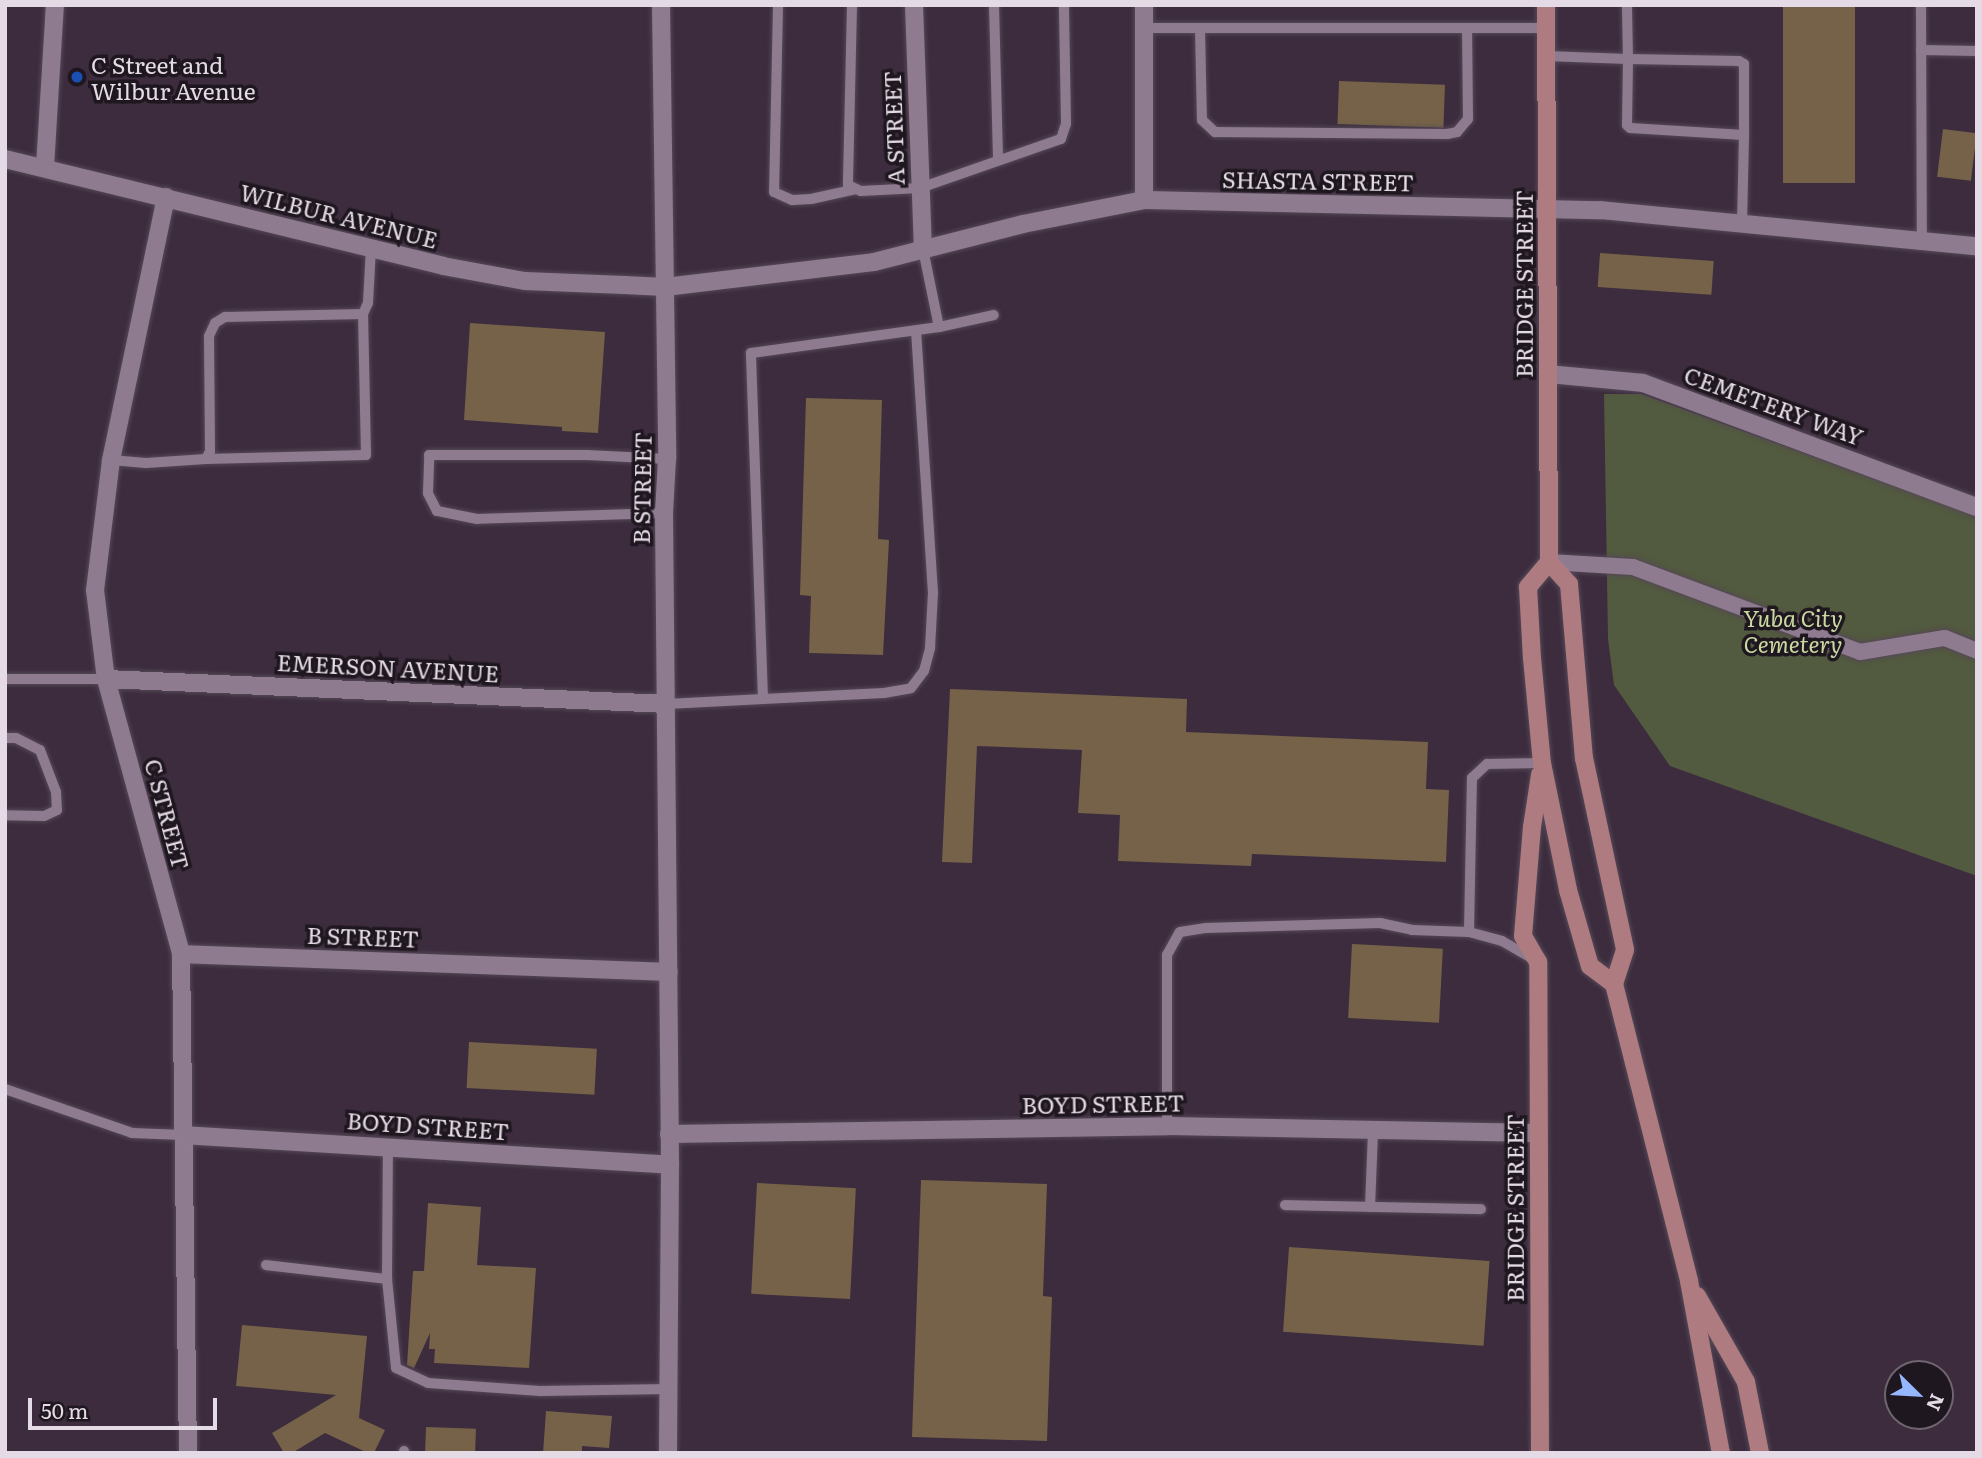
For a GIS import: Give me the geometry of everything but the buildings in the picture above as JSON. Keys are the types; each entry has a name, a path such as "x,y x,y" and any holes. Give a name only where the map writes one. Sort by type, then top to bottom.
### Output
{"main road":[{"name":"BRIDGE STREET","path":"1546,5 1549,562"},
{"path":"1614,984 1590,966 1568,890 1542,763 1528,587 1549,562 1569,584 1584,758 1625,950 1614,984 1689,1281 1721,1453"},
{"path":"1538,962 1523,936 1532,827 1542,763"},
{"name":"BRIDGE STREET","path":"1538,962 1540,1453"},
{"path":"1689,1281 1746,1382 1760,1453"}],"street":[{"path":"45,167 55,5"},
{"name":"B STREET","path":"662,5 670,1165 668,1453"},
{"name":"A STREET","path":"914,5 923,249"},
{"path":"1144,5 1144,200"},
{"name":"WILBUR AVENUE","path":"5,159 443,267 525,281 665,287"},
{"name":"C STREET","path":"166,197 111,460 95,590 106,679 181,954 188,1453"},
{"name":"SHASTA STREET","path":"665,287 874,262 1023,224 1144,200 1600,209 1977,246"},
{"name":"CEMETERY WAY","path":"1548,374 1643,383 1977,507"},
{"path":"1549,562 1633,567 1860,652 1945,638 1977,650"},
{"name":"EMERSON AVENUE","path":"106,679 667,704"},
{"name":"B STREET","path":"181,954 669,972"},
{"name":"BOYD STREET","path":"669,1134 1167,1126 1538,1133"},
{"name":"BOYD STREET","path":"183,1135 670,1165"}],"lane":[{"path":"778,5 774,192 792,200 856,189 920,188 1061,139 1066,110 1065,5"},
{"path":"852,5 848,185 856,189"},
{"path":"994,5 998,160"},
{"path":"1628,5 1627,125 1630,128 1744,135"},
{"path":"1921,5 1922,241"},
{"path":"1144,28 1546,28"},
{"path":"1200,28 1202,120 1215,132 1447,134 1457,132 1468,119 1466,28"},
{"path":"1921,50 1977,51"},
{"path":"1546,56 1740,61 1744,64 1742,224"},
{"path":"111,460 146,463 366,455 363,314 368,303 371,248"},
{"path":"923,249 939,327"},
{"path":"206,459 210,451 209,336 215,323 225,317 363,314"},
{"path":"763,699 751,353 916,331 994,315"},
{"path":"667,704 884,693 911,688 924,671 930,648 933,593 916,331"},
{"path":"664,513 477,519 437,511 428,493 429,455 587,455 667,459"},
{"path":"5,679 106,679"},
{"path":"5,737 16,738 40,750 56,792 57,810 44,816 5,815"},
{"path":"1469,932 1472,778 1487,764 1542,763"},
{"path":"1167,1126 1167,955 1180,932 1205,928 1380,923 1412,930 1469,932 1502,941 1538,962"},
{"path":"5,1089 132,1133 183,1135"},
{"path":"1370,1207 1373,1130"},
{"path":"388,1147 387,1279 396,1368 428,1383 540,1391 668,1389"},
{"path":"1285,1205 1481,1209"},
{"path":"266,1265 387,1279"}],"green space":[{"name":"Yuba City Cemetery","path":"1604,394 1641,394 1977,516 1977,876 1670,766 1614,685 1608,639"}],"place":[{"name":"C Street and Wilbur Avenue","path":"77,77"}]}
